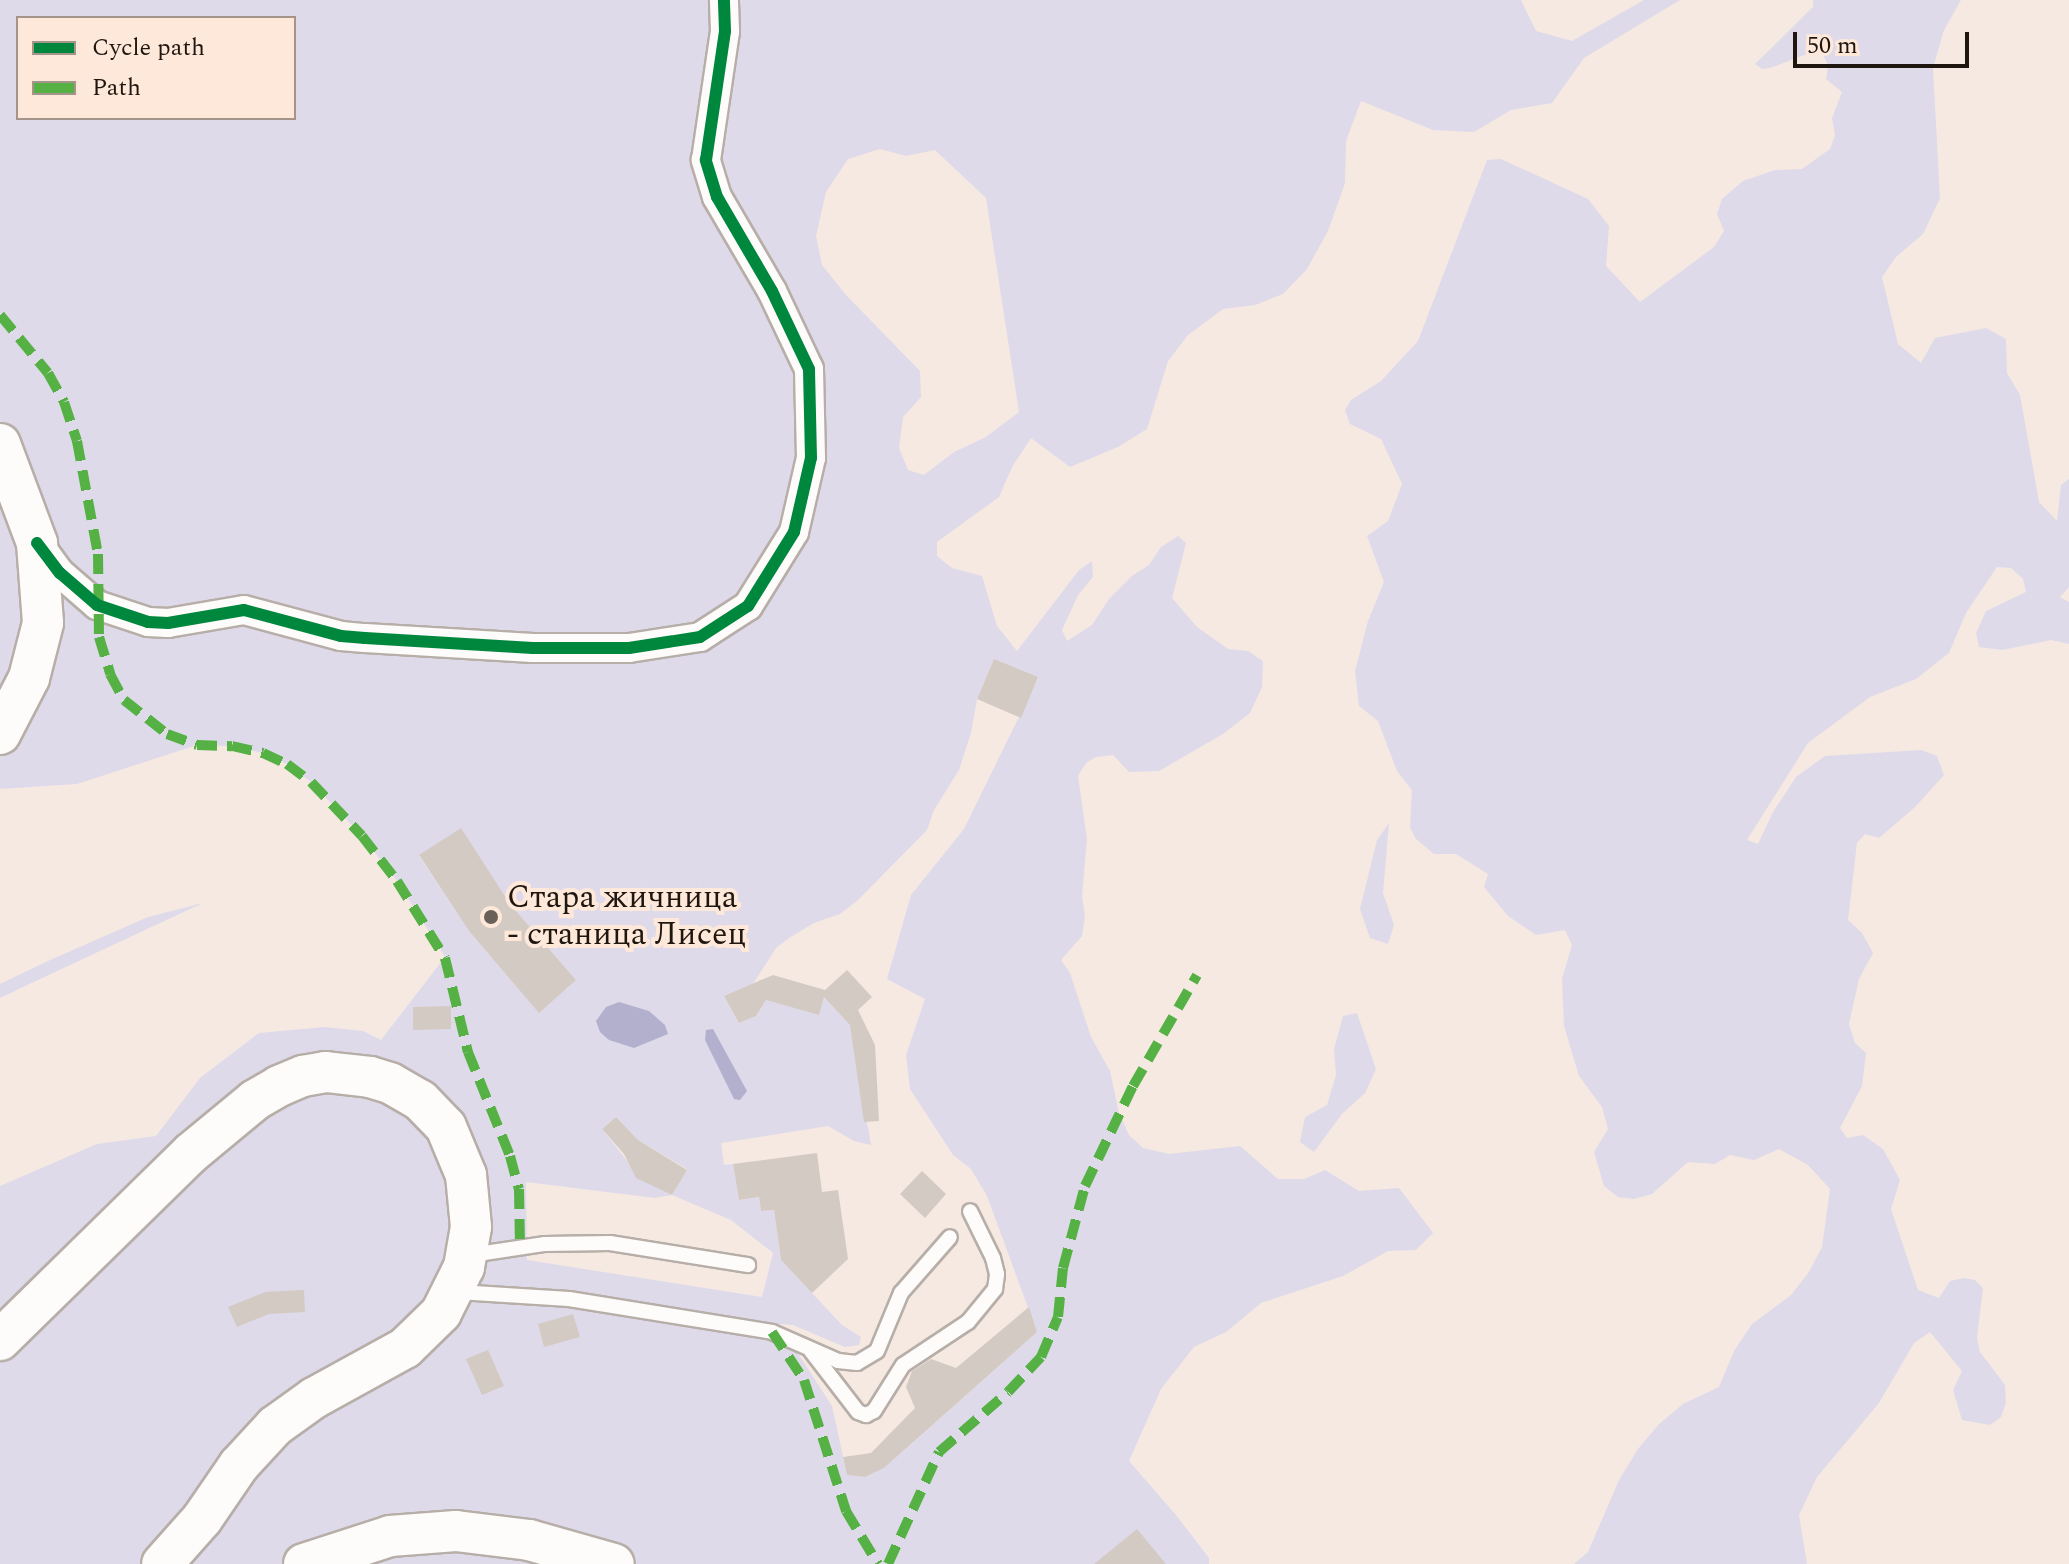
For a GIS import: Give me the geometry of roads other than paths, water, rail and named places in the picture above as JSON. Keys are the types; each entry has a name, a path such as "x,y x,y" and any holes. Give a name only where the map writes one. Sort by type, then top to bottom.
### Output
{"main road":[{"path":"0,444 25,502 37,543 43,623 38,649 18,703 0,734"},
{"path":"0,1340 191,1153 255,1100 303,1076 326,1072 370,1077 407,1092 435,1114 454,1140 466,1175 471,1219 460,1274 435,1322 405,1348 314,1398 275,1426 239,1465 202,1519 162,1564"},
{"path":"304,1564 390,1536 456,1531 529,1540 614,1564"}],"street":[{"path":"37,543 60,573 97,605 148,622 168,623 244,610 341,636 533,648 629,648 700,637 748,606 794,532 811,458 809,369 772,291 717,197 706,160 725,31 724,0"}],"lane":[{"path":"809,1347 858,1412 866,1415 874,1411 903,1365 968,1322 995,1289 997,1274 993,1258 970,1211"},
{"path":"460,1274 569,1299 772,1332 848,1363 872,1355 881,1345 901,1293 950,1237"},
{"path":"460,1274 545,1244 610,1243 748,1265"}],"place":[{"name":"Стара жичница - станица Лисец","path":"491,917"}]}
